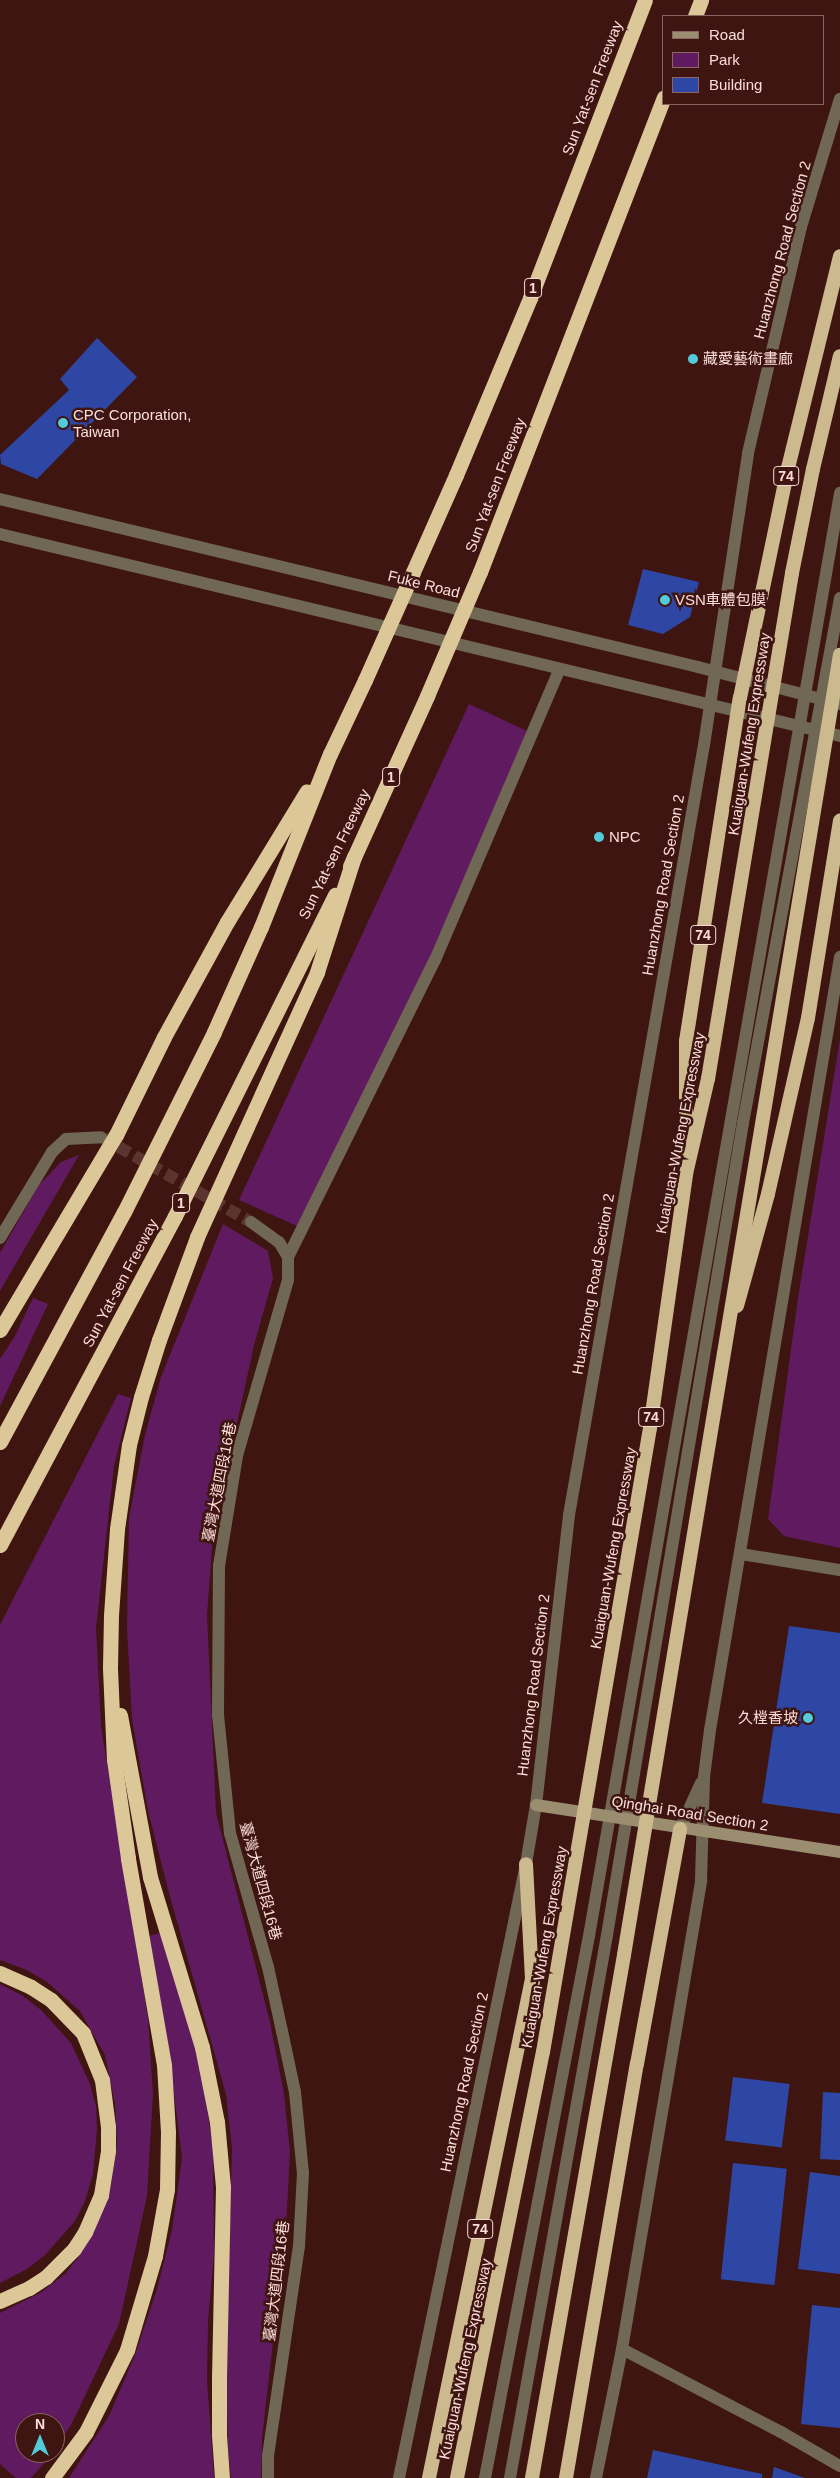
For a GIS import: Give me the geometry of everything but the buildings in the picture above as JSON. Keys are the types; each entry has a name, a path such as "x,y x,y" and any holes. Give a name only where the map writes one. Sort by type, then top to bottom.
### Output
{"highway":[{"name":"Sun Yat-sen Freeway","path":"0,1442 124,1212 214,1032 261,927 330,754 456,475 530,298 645,0"},
{"path":"695,15 702,0"},
{"name":"Sun Yat-sen Freeway","path":"0,1545 175,1216 354,857 427,696 480,572 662,102"},
{"name":"74","path":"686,1174 686,1041 740,698 788,468 840,256"},
{"name":"Kuaiguan-Wufeng Expressway","path":"457,2478 543,2052 650,1428 686,1174 708,1080 792,573 813,469 840,356"},
{"path":"532,2478 624,1956 840,655"},
{"path":"0,1330 116,1135 164,1036 228,922 330,754"},
{"path":"726,1343 768,1194 808,1018 840,821"},
{"path":"54,2476 86,2432 127,2350 155,2256 167,2189 168,2132 164,2065 128,1858 114,1760 110,1667 117,1529 129,1444 141,1397 197,1237 317,972 354,857"},
{"path":"110,1667 150,1877 202,2047 217,2122 223,2187 219,2369 219,2434 222,2478"},
{"path":"566,2478 637,2064 680,1829"},
{"name":"74","path":"429,2478 532,1979 526,1864"},
{"path":"0,1973 31,1987 51,2000 83,2034 95,2057 102,2080 108,2127 108,2151 101,2195 85,2232 74,2249 46,2277 29,2288 0,2302"}],"main road":[{"name":"Qinghai Road Section 2","path":"536,1805 626,1821 840,1852"}],"street":[{"name":"Huanzhong Road Section 2","path":"399,2478 526,1864 536,1805 569,1515 710,703 748,454 802,227 840,99"},
{"path":"486,2478 609,1818 800,726 803,695 840,493"},
{"name":"Fuke Road","path":"0,498 714,671 840,704"},
{"path":"0,534 559,670 710,703 840,736"},
{"path":"510,2478 626,1821 743,1123 840,598"},
{"path":"288,1257 435,960 559,670"},
{"path":"596,2478 622,2348 701,1880 704,1777 710,1730 840,957"},
{"path":"0,1238 52,1152 66,1139 101,1137"},
{"path":"251,1222 279,1242 288,1257"},
{"name":"臺灣大道四段16巷","path":"268,2478 268,2456 299,2246 303,2173 295,2092 268,1966 230,1834 218,1715 219,1566 237,1456 288,1280 288,1257"},
{"path":"741,1554 840,1570"},
{"path":"680,1829 704,1777"},
{"path":"622,2348 840,2466"}],"green space":[{"path":"469,704 527,731 427,964 297,1226 239,1200"},
{"path":"840,1039 840,1548 784,1536 768,1519 798,1298"},
{"path":"79,1155 0,1291 0,1253 39,1185 61,1162"},
{"path":"223,1224 268,1251 273,1278 254,1345 213,1534 207,1615 216,1813 270,2022 284,2094 290,2152 286,2228 262,2438 261,2478 231,2478 228,2450 226,2362 232,2149 226,2094 169,1893 148,1811 132,1719 127,1629 129,1518 145,1435 161,1377"},
{"path":"33,1298 48,1304 0,1406 0,1359 15,1336"},
{"path":"118,1394 131,1398 114,1466 96,1628 101,1726 148,2019 153,2094 147,2196 119,2324 72,2423 65,2434 65,2413 15,2413 15,2463 44,2463 31,2478 16,2478 0,2464 0,2313 40,2293 65,2274 78,2258 92,2234 110,2192 117,2144 115,2104 105,2055 80,2011 47,1982 27,1970 0,1960 0,1625"},
{"path":"160,1933 195,2047 206,2100 213,2149 214,2253 208,2321 207,2380 214,2478 69,2478 109,2416 135,2355 157,2289 172,2230 182,2158 167,2038 149,1936"},
{"path":"0,1984 23,1996 41,2010 71,2043 90,2084 96,2106 97,2129 93,2174 85,2201 75,2221 45,2255 27,2269 0,2283"}],"tunnel":[{"path":"103,1138 251,1222"}],"place":[{"name":"藏愛藝術畫廊","path":"693,359"},
{"name":"CPC Corporation, Taiwan","path":"63,423"},
{"name":"VSN車體包膜","path":"665,600"},
{"name":"NPC","path":"599,837"},
{"name":"久樘香坡","path":"808,1718"}]}
